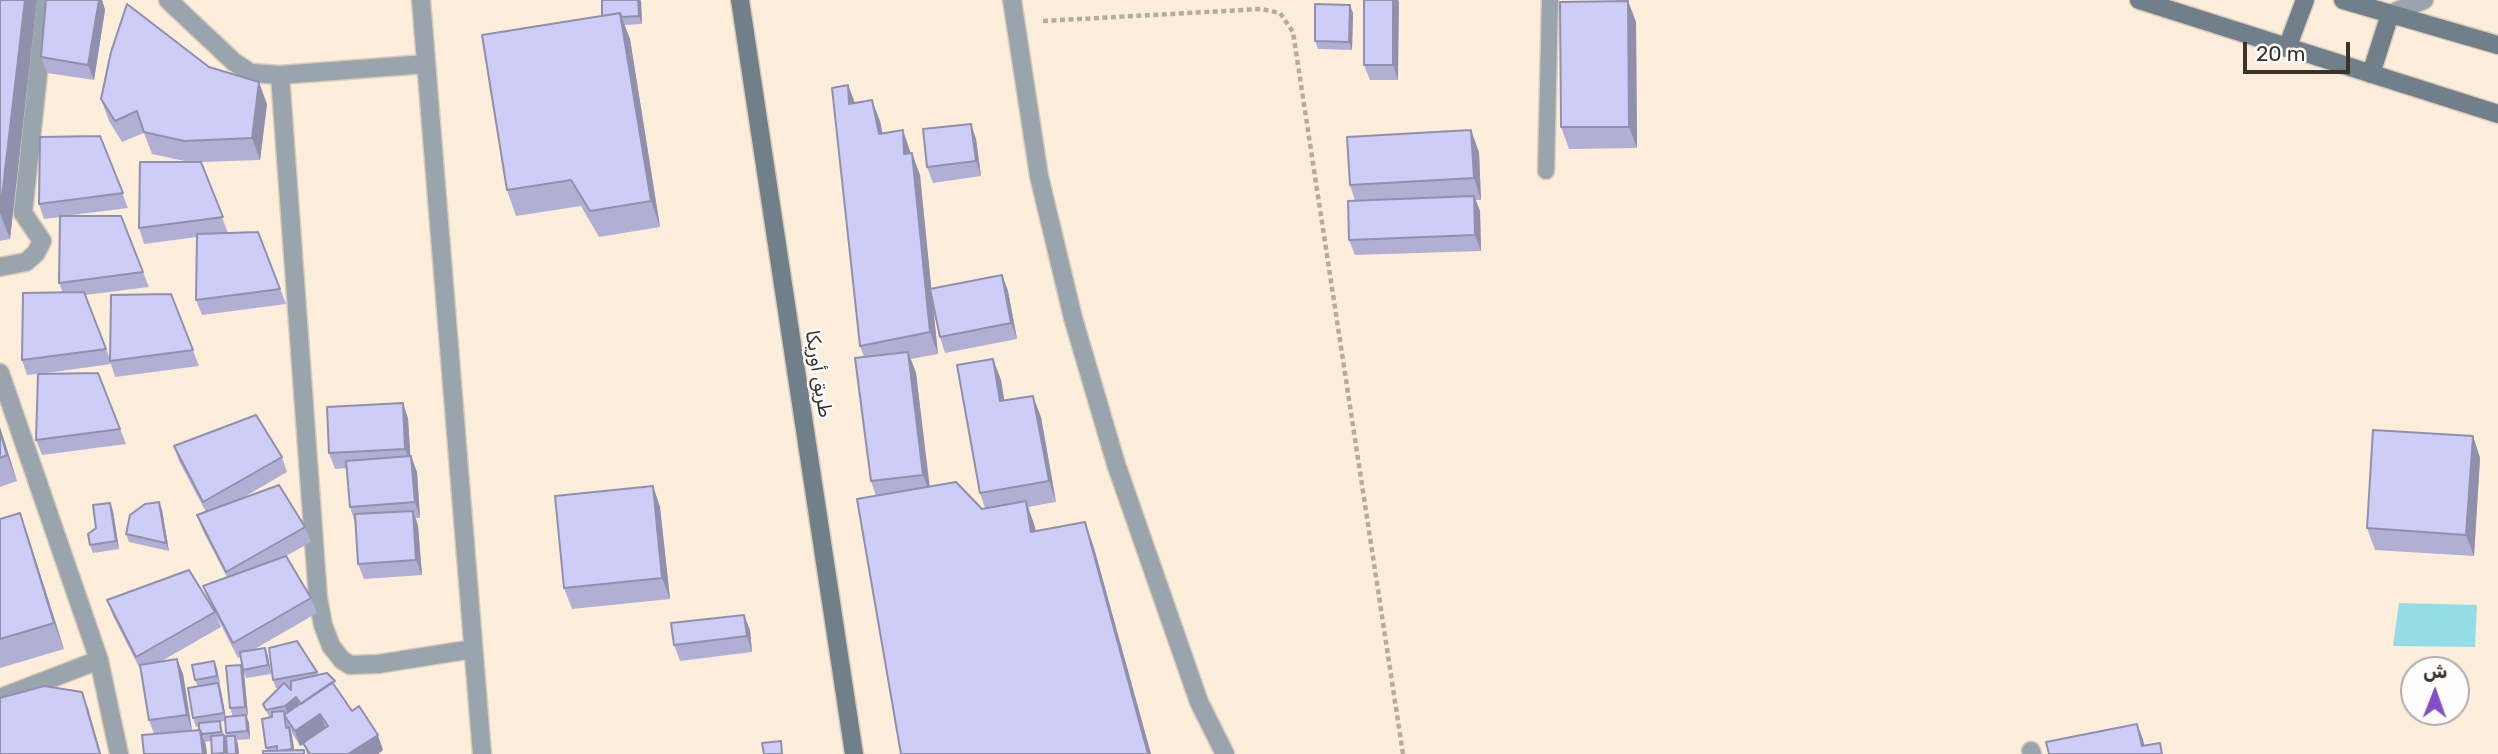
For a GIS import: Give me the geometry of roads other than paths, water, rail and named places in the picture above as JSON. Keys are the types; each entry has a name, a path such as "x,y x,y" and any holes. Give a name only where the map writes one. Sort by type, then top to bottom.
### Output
{"street":[{"path":"0,267 26,262 36,253 42,241 23,213 46,0"},
{"path":"168,0 242,68 262,75 425,64"},
{"path":"421,0 482,754"},
{"name":"طريق أوريكا","path":"740,0 854,754"},
{"path":"1012,0 1039,176 1073,318 1116,464 1199,702 1225,754"},
{"path":"2139,0 2498,114"},
{"path":"2287,48 2305,0"},
{"path":"2343,0 2498,45"},
{"path":"2390,14 2424,0"},
{"path":"2371,74 2390,14"},
{"path":"280,75 318,598 323,625 331,646 342,660 350,665 378,664 473,649"},
{"path":"0,373 99,660 119,754"},
{"path":"0,698 99,660"}],"lane":[{"path":"1546,171 1550,0"}],"water":[{"path":"2399,603 2477,605 2475,647 2393,646"}]}
